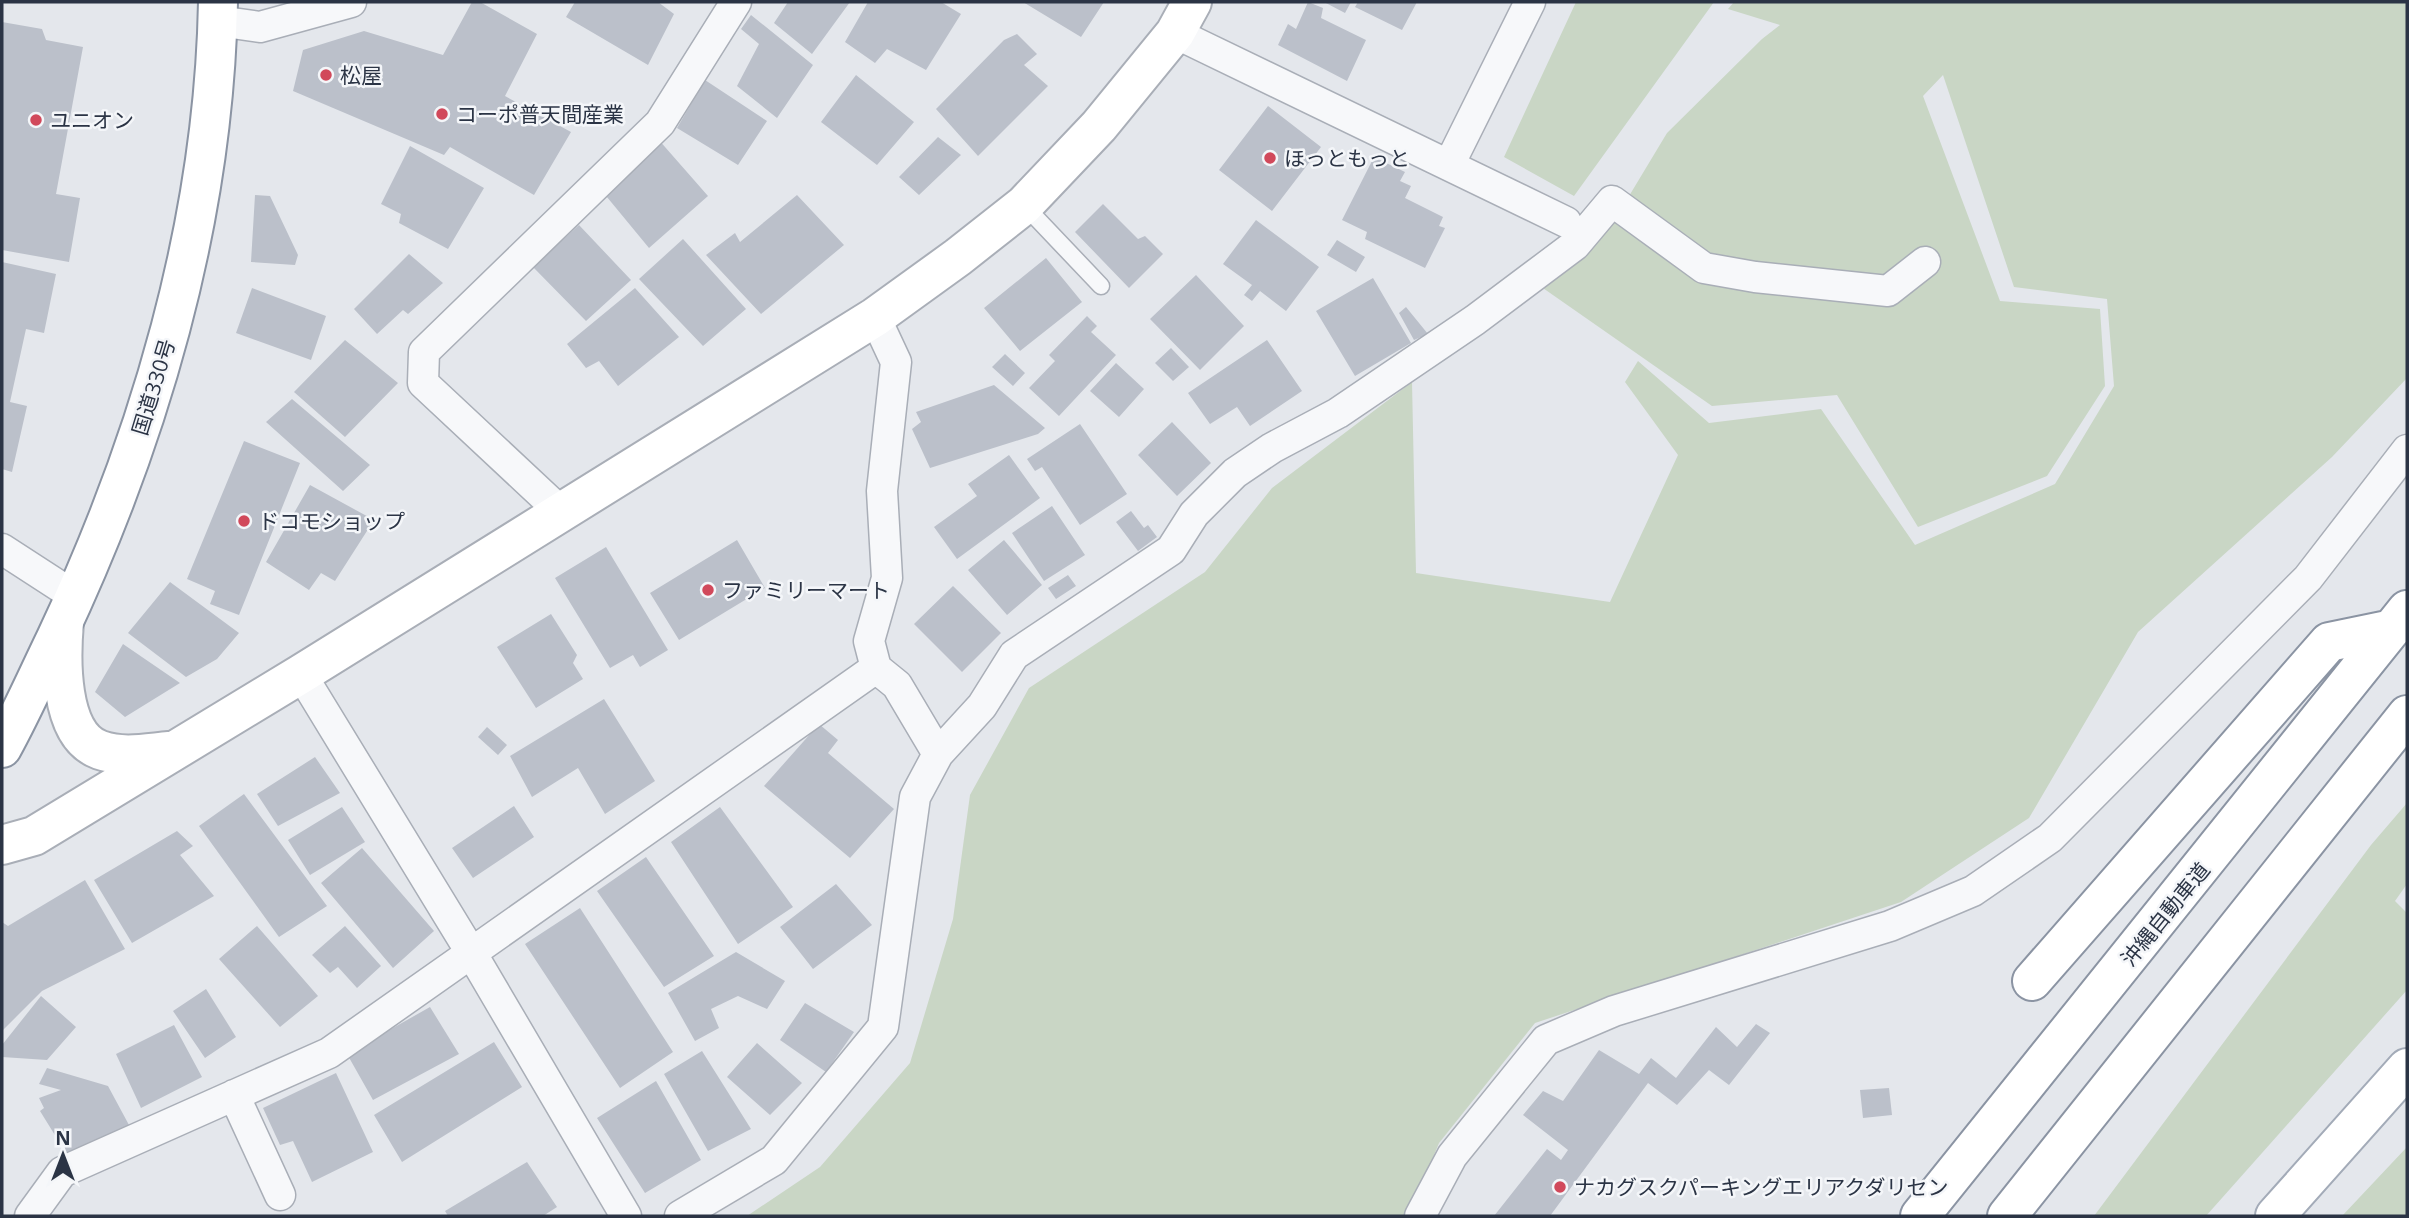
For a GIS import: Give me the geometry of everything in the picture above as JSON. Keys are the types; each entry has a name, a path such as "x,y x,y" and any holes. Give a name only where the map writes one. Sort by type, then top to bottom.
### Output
{"main road":[{"name":"国道330号","path":"2,748 70,609 139,433 175,314 201,184 218,11"},
{"path":"2,845 34,835 301,674 875,317 1024,205 1099,126 1184,17"},
{"path":"70,609 61,656 66,704 81,735 97,749 127,755 175,750"},
{"path":"2032,981 2329,642 2400,620"},
{"name":"沖縄自動車道","path":"1920,1216 2400,620"},
{"path":"2007,1216 2407,715"},
{"path":"2275,1216 2407,1069"}],"street":[{"path":"218,11 260,27 347,2"},
{"path":"561,512 423,383 424,352 660,123 736,2"},
{"path":"1449,165 1530,2"},
{"path":"1184,17 1449,165 1566,222"},
{"path":"680,1216 774,1160 883,1027 915,797 938,754 982,706 1014,655 1171,550 1194,514 1235,473 1272,448 1338,413 1475,320 1575,246 1612,201 1704,268 1755,277 1888,291 1925,262"},
{"path":"875,317 896,362 882,491 887,578 869,641 876,668 897,685 938,754"},
{"path":"1420,1216 1452,1156 1546,1041 1614,1011 1890,926 1973,891 2050,838 2308,578 2407,450"},
{"path":"2,549 70,609"},
{"path":"30,1216 62,1172 330,1053 876,668"},
{"path":"301,674 472,954 626,1216"},
{"path":"234,1095 280,1195"}],"lane":[{"path":"1024,205 1101,286"}],"green space":[{"path":"1576,2 1714,2 1574,196 1504,157"},
{"path":"1734,2 2407,2 2407,378 2332,457 2138,632 2029,818 1901,902 1535,1023 1439,1143 1409,1216 747,1216 820,1167 910,1063 953,919 970,795 1029,688 1205,572 1272,488 1412,382 1416,573 1610,602 1678,455 1625,382 1638,361 1709,423 1821,409 1915,545 2055,484 2114,386 2107,299 2014,287 1943,75 1923,96 2000,301 2100,309 2105,386 2047,476 1918,527 1837,395 1712,406 1540,286 1617,216 1667,133 1762,39 1780,25 1728,9"},
{"path":"2407,803 2407,884 2395,901 2407,913 2407,990 2206,1216 2094,1216 2371,845"},
{"path":"2407,1147 2407,1216 2342,1216"}],"building":[{"name":"コーポ普天間産業","path":"472,2 480,2 537,34 505,96 571,132 534,195 450,147 444,155 293,91 303,50 364,31 443,55"},
{"path":"575,2 658,2 674,14 648,65 566,17"},
{"path":"788,2 850,2 812,54 774,23"},
{"path":"868,2 941,2 961,14 926,70 887,49 875,63 845,42"},
{"path":"1023,2 1104,2 1081,37"},
{"path":"1308,2 1323,8 1321,18 1366,40 1347,81 1278,45 1288,24 1296,29"},
{"path":"1324,2 1351,2 1345,13"},
{"path":"1358,2 1417,2 1402,30 1355,7"},
{"path":"751,15 813,65 777,118 737,86 759,44 741,29"},
{"name":"ユニオン","path":"2,22 42,29 46,40 83,47 56,194 80,198 69,262 2,250"},
{"path":"1017,34 1037,54 1024,65 1048,86 978,156 936,109 1004,40"},
{"path":"856,75 914,122 877,165 821,122"},
{"path":"705,80 767,121 738,165 677,128"},
{"name":"ほっともっと","path":"1268,106 1321,147 1272,211 1219,170"},
{"path":"938,137 961,155 919,195 899,177"},
{"path":"658,139 708,196 649,248 602,191"},
{"path":"410,146 484,188 448,249 399,223 401,214 381,204"},
{"path":"1374,157 1405,172 1400,181 1411,186 1405,198 1443,217 1439,226 1445,228 1425,268 1365,239 1367,232 1342,220"},
{"path":"255,195 270,196 298,255 295,265 251,262"},
{"path":"797,195 844,245 761,314 706,255 735,233 740,242"},
{"path":"1103,204 1138,239 1145,236 1163,254 1129,288 1075,232"},
{"path":"1256,220 1319,267 1286,311 1260,291 1252,301 1244,295 1252,285 1223,264"},
{"path":"579,225 631,280 586,321 533,267"},
{"path":"683,239 746,309 703,346 639,279"},
{"path":"1337,240 1365,257 1356,272 1327,255"},
{"path":"409,254 443,283 408,314 403,310 377,334 354,309"},
{"path":"1046,258 1082,302 1020,351 984,308"},
{"path":"2,262 56,274 44,333 26,329 10,402 27,406 12,472 2,469"},
{"path":"1196,275 1244,326 1200,370 1150,319"},
{"path":"1373,278 1411,343 1355,376 1316,311"},
{"path":"252,288 326,316 311,360 236,333"},
{"path":"635,288 679,337 618,386 599,361 586,368 567,344"},
{"path":"1406,307 1428,334 1414,340 1399,313"},
{"path":"1087,316 1097,326 1091,332 1116,355 1059,416 1029,388 1055,361 1049,355"},
{"path":"345,340 398,383 345,437 294,392"},
{"path":"1267,340 1302,391 1250,426 1237,407 1210,424 1188,393"},
{"path":"1171,348 1189,367 1173,381 1155,363"},
{"path":"1005,354 1025,373 1013,386 992,367"},
{"path":"1116,363 1144,389 1119,417 1090,391"},
{"path":"994,385 1045,428 1038,434 930,468 912,429 921,422 916,412"},
{"path":"292,399 370,465 343,491 266,422"},
{"path":"1172,422 1211,463 1177,496 1138,455"},
{"path":"1080,424 1127,494 1080,525 1042,467 1035,471 1027,459"},
{"name":"ドコモショップ","path":"244,441 300,463 239,615 210,604 215,591 187,579"},
{"path":"1009,455 1040,498 957,559 934,527 977,496 968,484"},
{"path":"310,485 374,520 335,581 321,573 309,590 266,562"},
{"path":"1052,506 1085,555 1044,581 1012,533"},
{"path":"1131,511 1144,528 1148,525 1157,537 1138,551 1116,522"},
{"name":"ファミリーマート","path":"737,540 765,588 679,640 650,593"},
{"path":"1004,540 1042,585 1007,615 968,570"},
{"path":"606,547 668,650 640,667 633,655 610,668 555,578"},
{"path":"1068,575 1076,586 1056,599 1048,588"},
{"path":"170,582 239,633 217,659 186,677 128,633"},
{"path":"953,586 1001,633 962,672 914,624"},
{"path":"551,614 577,655 573,663 583,679 536,708 497,647"},
{"path":"123,644 180,683 125,717 95,692"},
{"path":"604,699 655,781 605,814 578,768 532,797 510,756"},
{"path":"819,724 838,740 828,753 894,809 850,858 764,786"},
{"path":"487,727 507,745 498,755 478,737"},
{"path":"315,757 340,793 278,826 257,794"},
{"path":"244,794 327,906 279,937 199,826"},
{"path":"514,806 534,837 473,878 452,848"},
{"path":"342,807 365,842 310,875 288,840"},
{"path":"720,807 793,907 738,944 671,842"},
{"path":"177,831 193,846 180,855 214,896 132,943 94,880"},
{"path":"362,848 434,931 393,968 321,883"},
{"path":"646,857 714,956 664,987 597,891"},
{"path":"85,880 125,949 42,991 2,1031 2,922 8,926"},
{"path":"836,884 872,925 813,969 780,927"},
{"path":"580,908 673,1052 620,1088 525,944"},
{"path":"257,926 318,996 280,1027 219,959"},
{"path":"345,926 381,966 357,988 338,967 330,973 312,955"},
{"path":"736,952 785,981 767,1009 738,996 711,1009 719,1028 695,1041 668,993"},
{"path":"206,989 236,1037 205,1058 173,1011"},
{"path":"41,996 76,1027 47,1060 2,1057 2,1045"},
{"path":"805,1003 854,1032 826,1072 780,1040"},
{"path":"430,1007 459,1054 373,1100 347,1054"},
{"path":"1756,1024 1770,1033 1729,1085 1709,1070 1677,1105 1648,1083 1550,1216 1494,1216 1547,1149 1561,1160 1568,1150 1523,1115 1543,1091 1563,1101 1599,1050 1639,1074 1651,1058 1676,1078 1716,1027 1737,1047"},
{"path":"174,1025 202,1077 141,1108 116,1054"},
{"path":"494,1042 522,1087 402,1162 374,1115"},
{"path":"757,1043 802,1083 770,1115 727,1077"},
{"path":"702,1051 751,1129 708,1151 664,1074"},
{"path":"47,1068 108,1086 129,1125 66,1153 40,1111 44,1108 39,1098 61,1090 39,1084"},
{"path":"336,1073 373,1152 312,1182 293,1141 280,1145 263,1108"},
{"path":"656,1081 701,1160 645,1193 597,1118"},
{"path":"1889,1088 1892,1115 1863,1118 1860,1090"},
{"path":"527,1162 557,1207 543,1216 448,1216 445,1211"}],"place":[{"name":"松屋","path":"326,75"},
{"name":"コーポ普天間産業","path":"442,114"},
{"name":"ユニオン","path":"36,120"},
{"name":"ほっともっと","path":"1270,158"},
{"name":"ドコモショップ","path":"244,521"},
{"name":"ファミリーマート","path":"708,590"},
{"name":"ナカグスクパーキングエリアクダリセン","path":"1560,1187"}]}
